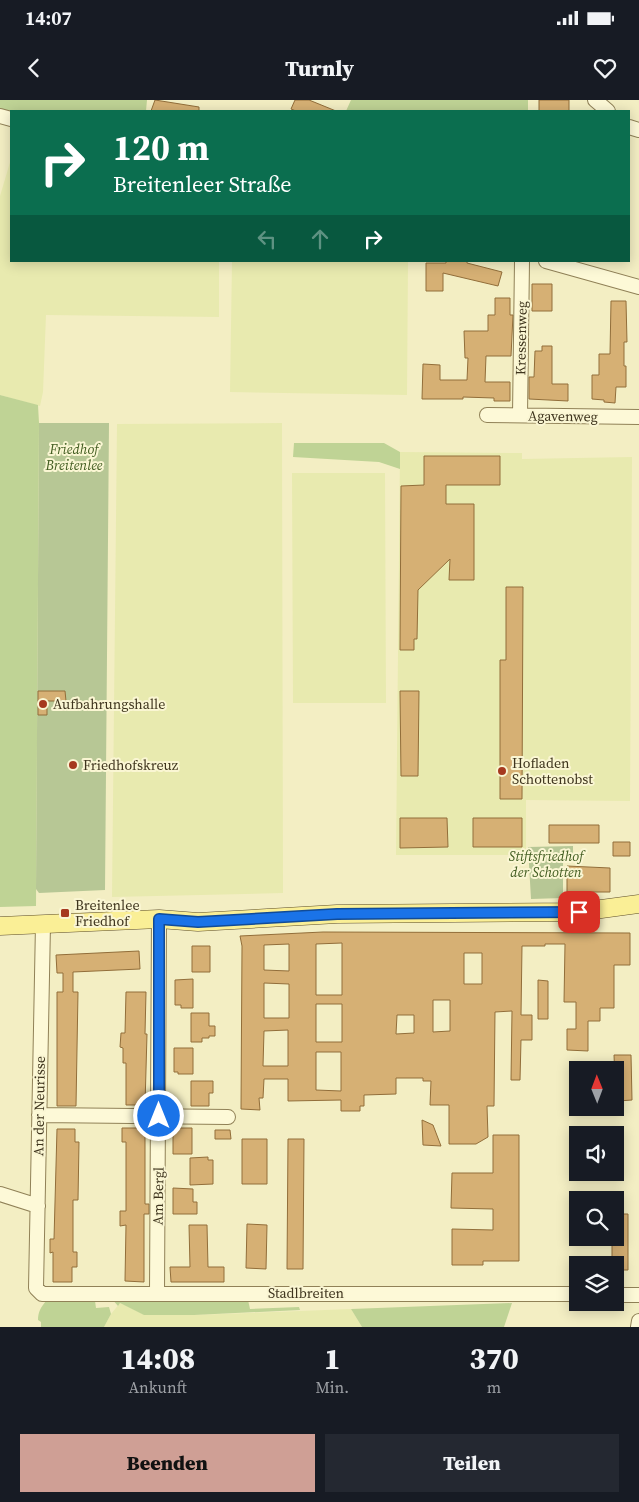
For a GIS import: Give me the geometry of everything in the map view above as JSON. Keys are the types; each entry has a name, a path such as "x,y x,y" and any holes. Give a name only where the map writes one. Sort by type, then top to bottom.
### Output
{"main road":[{"path":"0,926 159,919 198,922 337,914 579,912 639,904"}],"street":[{"path":"595,100 607,110"},
{"name":"Kressenweg","path":"520,415 522,262"},
{"path":"550,262 639,287"},
{"name":"Agavenweg","path":"487,415 639,417"},
{"name":"Am Bergl","path":"157,1294 159,919"},
{"name":"An der Neurisse","path":"36,1288 43,924"},
{"path":"39,1115 228,1117"},
{"path":"0,1194 38,1206"},
{"name":"Stadlbreiten","path":"36,1288 42,1294 569,1294"},
{"path":"624,1295 639,1295"},
{"path":"638,1327 639,1321"}],"green space":[{"path":"0,100 147,100 146,110 10,110 10,112 0,109"},
{"path":"351,100 528,100 528,110 346,110"},
{"path":"10,162 10,262 219,262 219,317 46,315 43,392 40,406 0,395 0,196"},
{"path":"232,262 408,262 407,395 230,392"},
{"path":"0,395 38,405 36,906 0,907"},
{"name":"Friedhof Breitenlee","path":"39,423 109,423 105,890 39,893 36,889"},
{"path":"282,423 283,893 112,897 117,424"},
{"path":"294,443 384,443 400,452 400,469 379,462 293,457"},
{"path":"400,452 522,453 522,459 632,457 630,801 526,800 526,855 396,855"},
{"path":"292,473 385,473 386,703 293,703"},
{"name":"Stiftsfriedhof der Schotten","path":"573,846 573,859 563,860 563,898 531,899 528,847"},
{"path":"112,1299 248,1300 250,1309 299,1307 300,1310 194,1315 144,1315 120,1303 118,1306"},
{"path":"46,1301 95,1301 96,1308 109,1307 111,1314 104,1327 41,1327 41,1322 38,1320 39,1314"},
{"path":"120,1303 145,1315 351,1309 362,1327 104,1327"},
{"path":"512,1303 504,1327 362,1327 351,1309"}],"building":[{"path":"155,100 199,107 199,110 151,110"},
{"path":"295,100 309,100 334,110 294,110 291,109"},
{"path":"539,100 569,100 569,110 539,110"},
{"path":"467,262 502,272 498,286 443,273 443,291 426,291 426,263"},
{"path":"532,284 552,284 552,311 532,311"},
{"path":"495,298 510,298 510,315 513,315 511,356 486,356 485,382 510,382 510,401 494,401 494,398 463,397 463,399 422,399 423,364 440,365 440,380 467,380 468,358 465,358 464,331 488,331 488,315 495,315"},
{"path":"611,301 626,301 627,342 624,342 624,366 626,366 626,387 616,387 615,403 592,399 592,375 599,375 599,354 610,354"},
{"path":"542,346 552,346 552,384 568,384 568,401 529,399 529,377 534,377 535,351 542,351"},
{"path":"424,456 500,456 500,485 446,485 446,504 474,504 474,580 449,580 450,559 418,590 417,639 414,639 414,650 400,650 401,486 424,485"},
{"path":"506,587 523,587 522,799 500,799 500,660 506,660"},
{"name":"Aufbahrungshalle","path":"38,691 65,691 66,701 47,701 47,715 38,715"},
{"path":"400,691 419,691 418,776 401,776"},
{"path":"400,818 447,818 448,847 400,848"},
{"path":"473,818 522,818 522,847 473,847"},
{"path":"549,825 599,825 599,843 549,843"},
{"path":"613,842 630,842 630,856 613,856"},
{"path":"567,866 610,868 610,892 567,892"},
{"path":"323,932 630,933 630,965 614,965 614,1008 600,1008 600,1021 588,1021 588,1051 567,1050 567,1029 576,1029 576,1002 564,1002 565,944 522,946 521,1015 532,1015 532,1040 521,1040 520,1080 511,1080 512,1011 495,1012 494,1106 487,1106 488,1137 476,1144 449,1144 449,1105 430,1105 431,1081 423,1081 423,1078 396,1078 396,1094 364,1095 364,1106 360,1106 360,1111 341,1111 341,1100 288,1101 288,1079 264,1079 263,1098 259,1098 260,1110 241,1109 242,946 240,936","holes":["342,943 342,995 316,995 316,944","289,944 289,971 264,970 264,945","464,953 482,953 482,984 464,984","264,983 289,984 289,1018 264,1018","433,1000 450,1000 450,1031 433,1032","316,1004 342,1004 342,1042 316,1042","397,1015 414,1015 414,1033 396,1034","288,1030 288,1066 263,1066 264,1031","316,1052 341,1052 341,1091 316,1090"]},
{"path":"192,946 210,946 210,972 192,972"},
{"path":"139,951 140,969 73,972 73,992 78,992 76,1106 57,1106 57,992 63,992 63,973 57,973 56,955"},
{"path":"193,979 193,1008 181,1008 181,1005 175,1005 175,980"},
{"path":"538,980 548,981 548,1019 538,1019"},
{"path":"126,992 146,992 145,1105 126,1105 126,1063 123,1063 123,1048 120,1047 121,1033 125,1033"},
{"path":"191,1013 209,1013 209,1026 215,1026 215,1036 202,1038 202,1042 191,1042"},
{"path":"174,1048 193,1048 193,1074 178,1074 178,1072 174,1072"},
{"path":"614,1055 631,1055 632,1100 624,1101 624,1061 614,1061"},
{"path":"191,1081 213,1081 213,1093 209,1093 209,1106 191,1106"},
{"path":"422,1120 433,1125 441,1146 423,1145"},
{"path":"122,1128 145,1128 145,1204 149,1204 149,1214 144,1214 144,1282 125,1281 126,1225 120,1226 120,1211 126,1211 126,1142 122,1142"},
{"path":"173,1128 192,1128 192,1154 173,1154"},
{"path":"57,1129 75,1129 75,1142 79,1142 78,1200 73,1200 73,1252 77,1252 77,1267 72,1267 72,1282 53,1282 53,1252 50,1253 50,1239 54,1239"},
{"path":"215,1130 230,1130 231,1139 215,1139"},
{"path":"493,1135 519,1135 519,1261 483,1261 483,1265 452,1265 452,1229 493,1230 493,1209 451,1208 452,1173 493,1173"},
{"path":"242,1139 267,1139 267,1184 242,1184"},
{"path":"288,1139 304,1139 303,1269 287,1269"},
{"path":"208,1157 208,1160 213,1160 213,1184 190,1185 190,1158"},
{"path":"173,1188 193,1189 193,1202 197,1202 197,1214 173,1214"},
{"path":"624,1214 628,1214 628,1270 624,1270 624,1256 612,1256 612,1246 624,1246"},
{"path":"247,1224 267,1225 266,1269 246,1268"},
{"path":"189,1225 207,1225 208,1267 224,1267 224,1282 171,1282 170,1267 190,1267"}],"place":[{"name":"Aufbahrungshalle","path":"43,704"},
{"name":"Friedhofskreuz","path":"73,765"},
{"name":"Hofladen Schottenobst","path":"502,771"},
{"name":"Breitenlee Friedhof","path":"65,913"}],"route":[{"path":"159,1116 159,919 198,922 298,915 579,912"}]}
